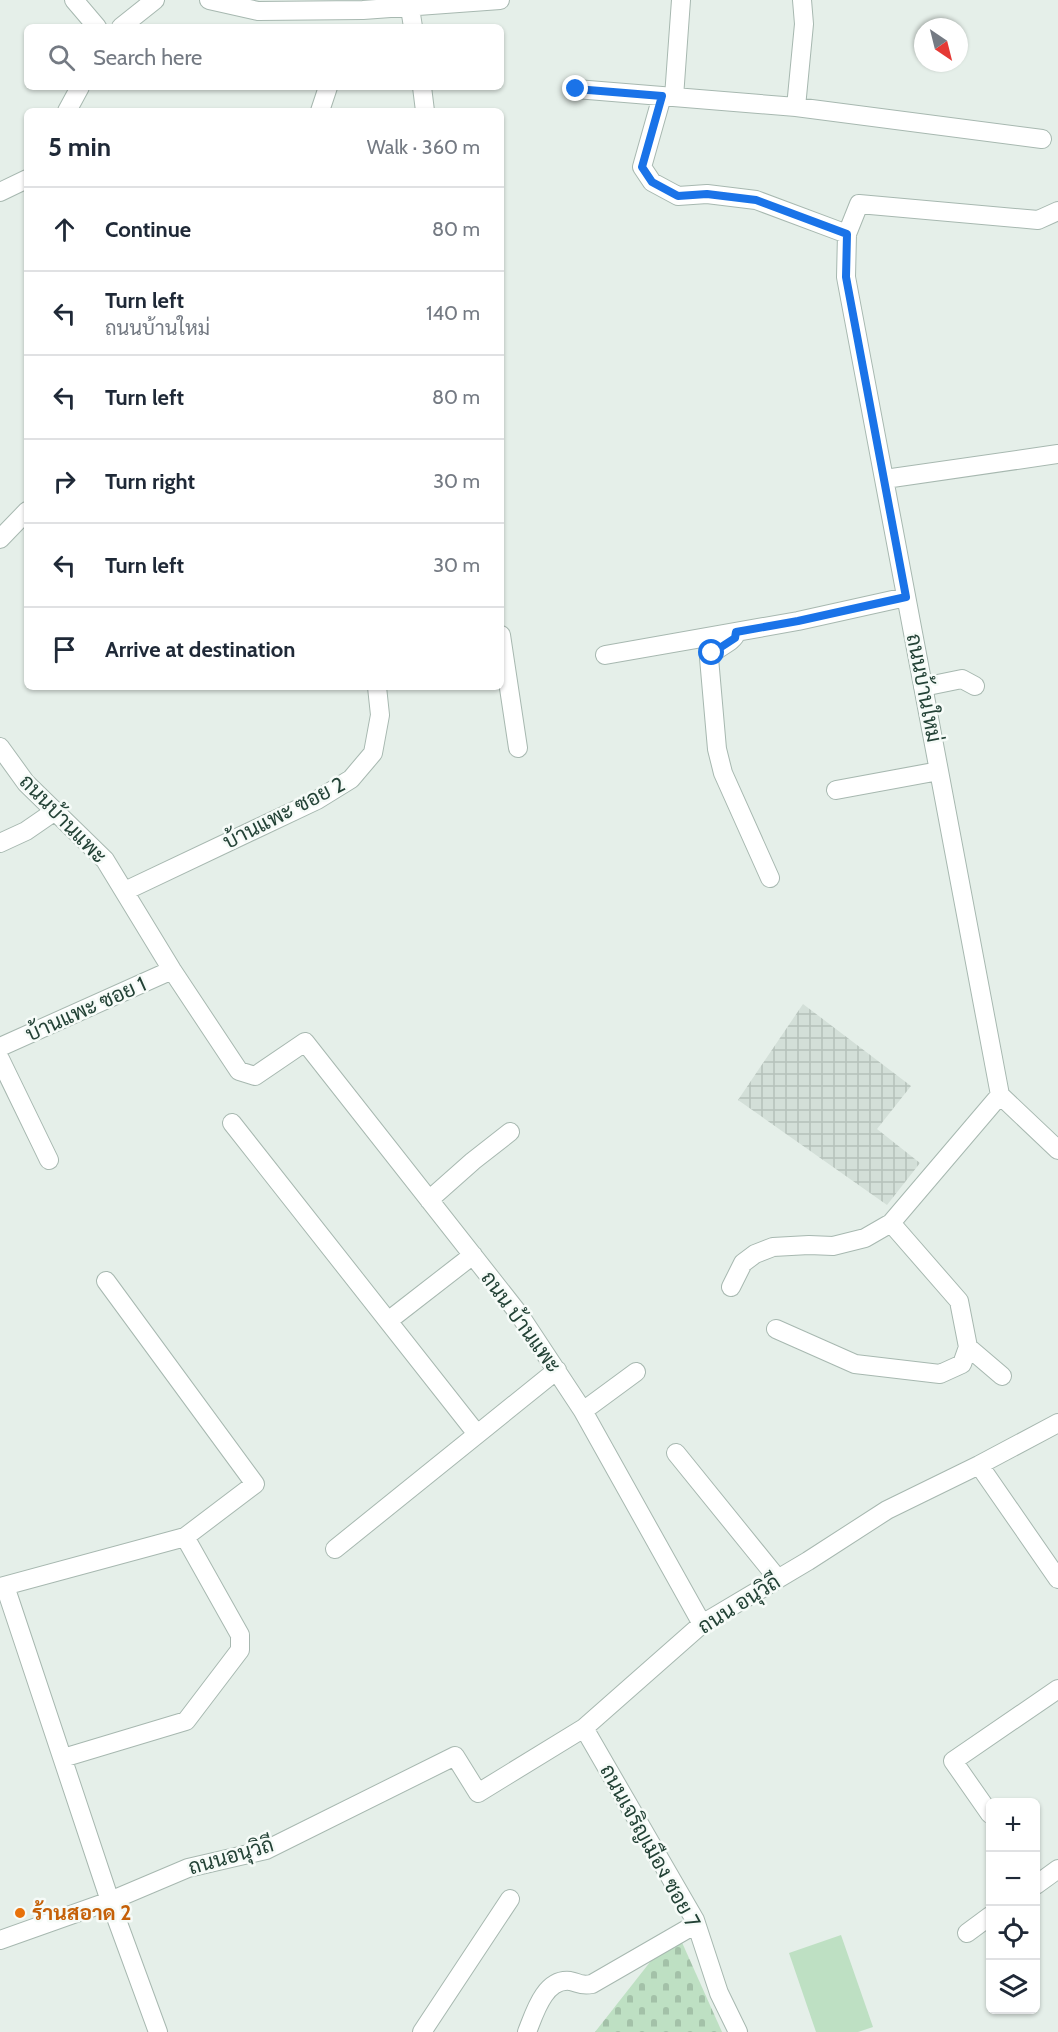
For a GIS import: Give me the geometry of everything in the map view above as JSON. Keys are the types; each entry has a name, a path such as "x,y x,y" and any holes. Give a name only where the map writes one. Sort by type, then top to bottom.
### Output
{"street":[{"path":"74,0 94,24"},
{"path":"125,24 154,0"},
{"path":"209,0 258,11 350,16 387,9 498,0"},
{"path":"681,0 668,97 642,167 652,182 678,196 707,194 756,200 847,234"},
{"path":"796,107 804,24 802,0"},
{"path":"410,8 413,24"},
{"path":"576,89 796,107 1042,139"},
{"path":"69,108 78,90"},
{"path":"321,108 327,90"},
{"path":"422,90 425,108"},
{"path":"0,192 24,180"},
{"name":"ถนนบ้านใหม่","path":"1000,1095 846,277 847,234 860,204 1038,220 1058,211"},
{"path":"885,479 1058,454"},
{"path":"0,539 24,514"},
{"path":"605,655 798,621 906,597"},
{"path":"736,632 735,638 712,653 709,658 717,749 726,782 770,878"},
{"path":"504,655 518,748"},
{"path":"923,687 962,679 975,686"},
{"name":"บ้านแพะ ซอย 2","path":"125,891 317,800 351,779 373,753 380,716 377,690"},
{"name":"ถนนบ้านแพะ","path":"0,747 26,783 105,860 172,970 239,1071 255,1076 305,1042"},
{"path":"836,790 939,771"},
{"path":"0,843 26,831 55,812"},
{"name":"บ้านแพะ ซอย 1","path":"0,1047 172,970"},
{"name":"ถนน บ้านแพะ","path":"305,1042 519,1314 584,1411 702,1624"},
{"path":"0,1059 49,1160"},
{"path":"731,1287 743,1263 755,1254 772,1247 833,1246 865,1238 891,1223 1000,1095 1058,1150"},
{"path":"232,1123 477,1434"},
{"path":"429,1200 472,1161 510,1132"},
{"path":"776,1329 855,1364 940,1374 962,1364 968,1347 959,1301 891,1223"},
{"path":"388,1321 473,1255"},
{"path":"106,1281 255,1484 185,1537 3,1586 158,2032"},
{"path":"968,1347 1002,1376"},
{"path":"335,1549 557,1370"},
{"path":"584,1411 636,1372"},
{"name":"ถนน อนุวิถี","path":"455,1756 478,1793 584,1728 702,1624 887,1510 1058,1423"},
{"path":"676,1454 778,1579"},
{"path":"979,1465 1058,1579"},
{"path":"63,1758 186,1721 240,1650 240,1635 185,1537"},
{"path":"986,1808 953,1761 1058,1689"},
{"name":"ถนนเจริญเมือง ซอย 7","path":"584,1728 696,1924 719,1993 738,2032"},
{"name":"ถนนอนุวิถี","path":"0,1940 111,1901 188,1868 266,1850 455,1756"},
{"path":"1040,1880 1058,1869"},
{"path":"422,2032 510,1899"},
{"path":"967,1933 986,1919"},
{"path":"527,2032 543,1996 556,1983 569,1981 580,1986 592,1984 696,1924"}],"shaded area":[{"path":"803,1004 911,1086 877,1129 920,1163 887,1205 738,1100"}],"green space":[{"path":"676,1929 722,2032 595,2032"},
{"path":"841,1935 873,2027 858,2032 816,2032 789,1953"}],"place":[{"name":"ร้านสอาด 2","path":"20,1913"}],"route":[{"path":"576,89 662,96 642,167 652,182 678,196 707,194 756,200 847,234 846,277 906,597 736,632 735,638 712,653"}]}
